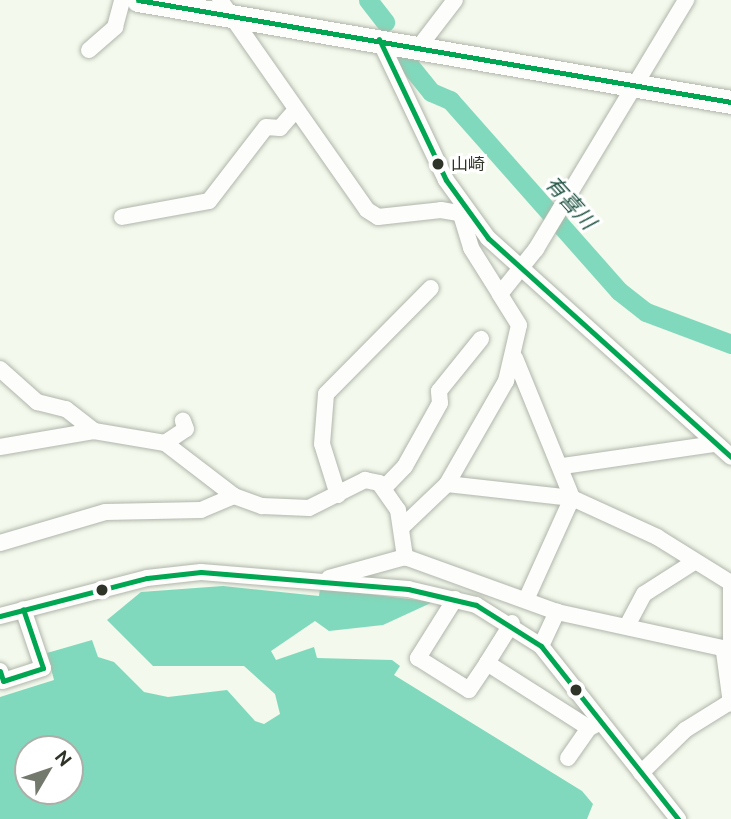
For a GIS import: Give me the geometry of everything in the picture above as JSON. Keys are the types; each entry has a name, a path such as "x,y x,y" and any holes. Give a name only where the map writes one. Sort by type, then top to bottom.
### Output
{"highway":[{"path":"138,0 226,9 419,47 731,102"}],"street":[{"path":"89,50 115,27 122,0"},
{"path":"419,47 455,0"},
{"path":"500,294 536,249 686,0"},
{"path":"226,9 294,112 378,217 441,210 465,217 713,444 731,457"},
{"path":"379,39 465,217 471,248 518,318 515,358 447,484 402,527"},
{"path":"122,217 209,201 266,127 280,128 294,112"},
{"path":"338,495 322,444 326,394 431,288"},
{"path":"384,488 405,466 440,403 439,391 481,339"},
{"path":"515,358 563,466 572,498 526,600"},
{"path":"0,369 37,402 66,410 94,431"},
{"path":"165,443 186,429 183,421"},
{"path":"0,447 94,431 165,443 234,496 285,512 338,495 365,480 384,488 402,527 405,557"},
{"path":"563,466 713,444"},
{"path":"447,484 572,498 657,537 731,584 731,703 685,730 640,773"},
{"path":"0,544 104,512 201,510 234,496"},
{"path":"324,580 405,557 557,612 628,624 729,648"},
{"path":"628,624 643,594 694,562"},
{"path":"0,616 147,578 201,572 324,580 452,598 512,623 541,646 594,726 640,773 678,819"},
{"path":"459,575 452,598 418,658 469,690 512,623"},
{"path":"1,678 43,668 23,609"},
{"path":"541,646 557,612"},
{"path":"487,663 594,726"},
{"path":"568,758 594,726"}],"shaded area":[{"path":"223,586 319,596 320,588 433,602 383,625 329,631 315,621 271,651 276,660 314,647 317,658 392,660 400,666 394,675 582,791 593,804 587,819 0,819 0,697 54,680 47,653 92,640 98,657 114,662 144,692 168,697 227,690 255,721 264,724 280,714 275,694 244,666 153,666 107,620 141,592"}],"waterway":[{"name":"有喜川","path":"368,0 385,22"},
{"name":"有喜川","path":"402,56 431,92 450,100 619,291 646,312 731,344"}],"transit line":[{"path":"138,0 731,102"},
{"path":"379,39 446,180 488,238 731,457"},
{"path":"0,616 147,578 201,572 408,589 476,605 541,646 678,819"},
{"path":"0,671 3,681 43,668 23,609"}],"place":[{"name":"山崎","path":"438,164"}]}
